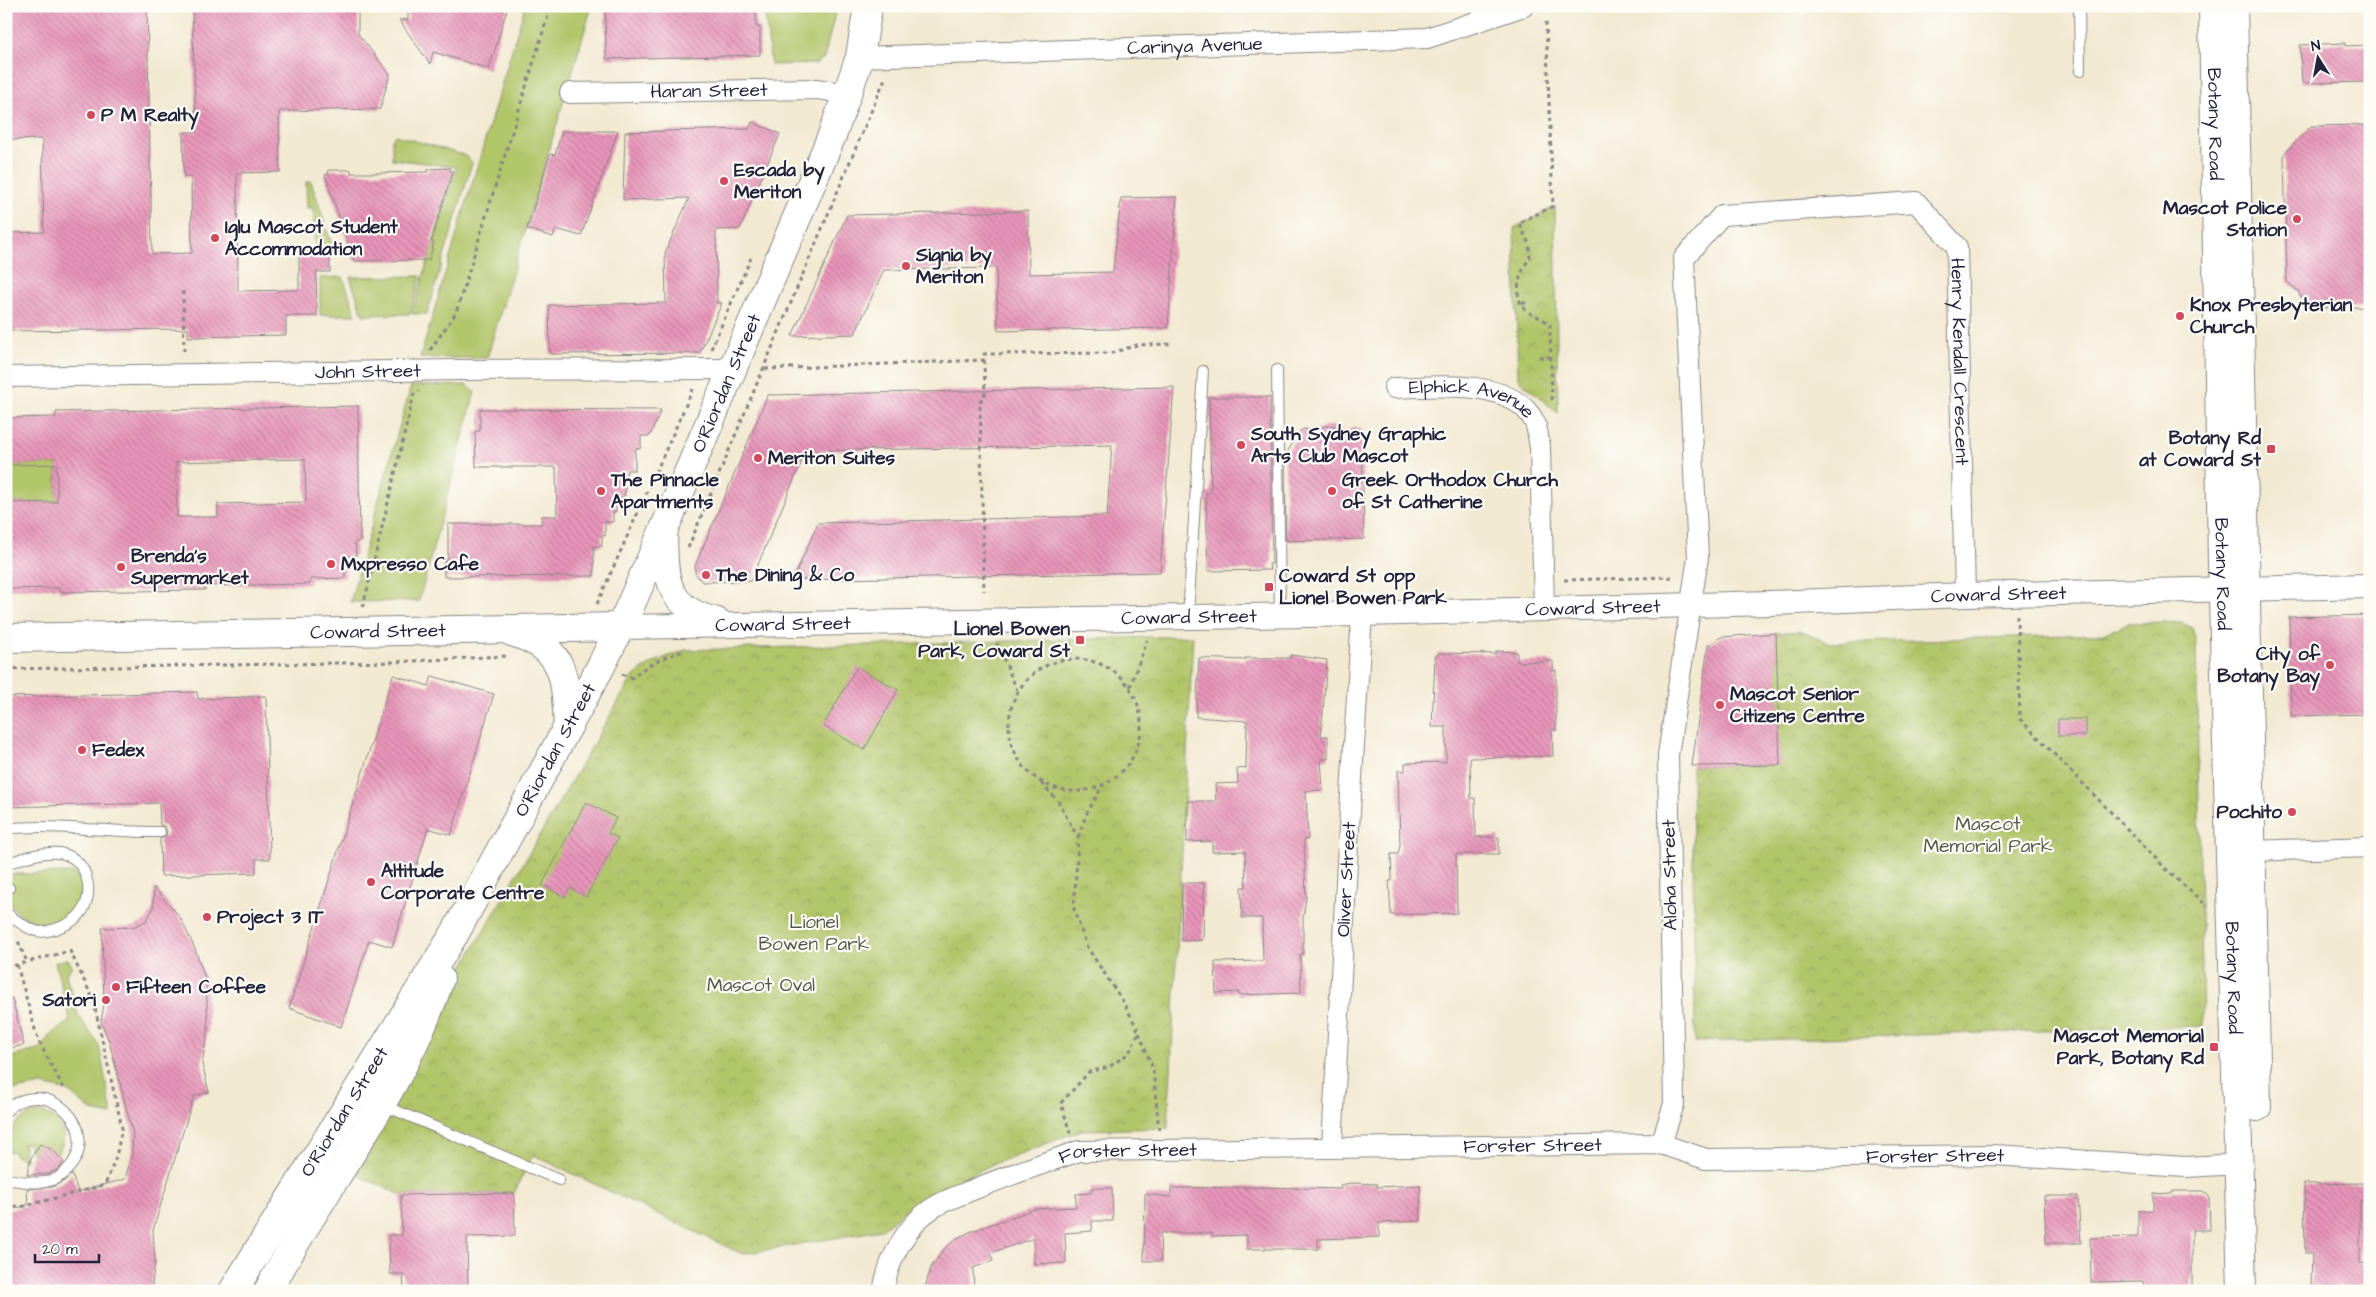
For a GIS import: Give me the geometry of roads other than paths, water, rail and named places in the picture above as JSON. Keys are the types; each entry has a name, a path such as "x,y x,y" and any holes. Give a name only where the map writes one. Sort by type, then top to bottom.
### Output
{"main road":[{"name":"O'Riordan Street","path":"233,1291 455,933 621,627 834,133 860,57 868,6"},
{"name":"Botany Road","path":"2213,6 2234,590 2252,851 2261,1291"},
{"name":"Botany Road","path":"2234,6 2234,590 2242,1291"},
{"name":"Coward Street","path":"6,638 621,627"},
{"path":"501,628 534,639 545,646 554,657 564,679 568,726"},
{"name":"O'Riordan Street","path":"268,1291 289,1252 380,1104 428,1015 455,933"}],"street":[{"name":"Carinya Avenue","path":"860,57 1427,38 1524,6"},
{"name":"Haran Street","path":"570,93 817,89 848,94"},
{"name":"Henry Kendall Crescent","path":"1691,605 1698,557 1684,258 1722,215 1916,202 1956,247 1965,595"},
{"name":"John Street","path":"6,377 732,369"},
{"name":"Elphick Avenue","path":"1394,388 1466,386 1499,393 1521,405 1534,421 1540,447 1544,609"},
{"path":"665,527 666,574 675,598 694,612 734,624"},
{"name":"Coward Street","path":"621,627 1362,614 1965,595 2370,586"},
{"name":"Aloha Street","path":"1661,1144 1674,1104 1668,755 1691,605"},
{"name":"Oliver Street","path":"1332,1147 1362,614"},
{"path":"2252,851 2370,847"},
{"name":"Forster Street","path":"883,1291 886,1273 904,1237 919,1218 941,1203 1009,1175 1079,1152 1332,1147 1661,1144 1706,1158 1994,1155 2186,1167 2240,1164"}],"lane":[{"path":"2079,6 2080,71"},
{"path":"1278,370 1280,615"},
{"path":"1188,617 1203,371"},
{"path":"6,829 37,827 160,832"},
{"path":"6,864 38,854 65,855 76,860 84,869 88,881 88,894 83,910 75,919 49,931 37,932 6,913"},
{"path":"6,1098 20,1101"},
{"path":"6,1111 20,1101 33,1098 47,1099 60,1105 74,1120 80,1140 74,1161 60,1176 47,1182 32,1183 6,1179"},
{"path":"380,1104 559,1180"}],"place":[{"name":"P M Realty","path":"91,115"},
{"name":"Escada by Meriton","path":"724,181"},
{"name":"Mascot Police Station","path":"2297,219"},
{"name":"Iglu Mascot Student Accommodation","path":"215,238"},
{"name":"Signia by Meriton","path":"906,266"},
{"name":"Knox Presbyterian Church","path":"2180,316"},
{"name":"South Sydney Graphic Arts Club Mascot","path":"1241,445"},
{"name":"Botany Rd at Coward St","path":"2271,449"},
{"name":"Meriton Suites","path":"758,458"},
{"name":"The Pinnacle Apartments","path":"601,491"},
{"name":"Greek Orthodox Church of St Catherine","path":"1332,491"},
{"name":"Mxpresso Cafe","path":"331,564"},
{"name":"Brenda's Supermarket","path":"121,567"},
{"name":"The Dining & Co","path":"706,575"},
{"name":"Coward St opp Lionel Bowen Park","path":"1269,587"},
{"name":"Lionel Bowen Park, Coward St","path":"1080,640"},
{"name":"City of Botany Bay","path":"2330,665"},
{"name":"Mascot Senior Citizens Centre","path":"1720,705"},
{"name":"Fedex","path":"82,750"},
{"name":"Pochito","path":"2292,812"},
{"name":"Altitude Corporate Centre","path":"371,882"},
{"name":"Project 3 IT","path":"207,917"},
{"name":"Fifteen Coffee","path":"116,987"},
{"name":"Satori","path":"106,1000"},
{"name":"Mascot Memorial Park, Botany Rd","path":"2214,1047"}],"park label":[{"name":"Mascot Memorial Park","path":"1988,835"},
{"name":"Lionel Bowen Park","path":"814,933"},
{"name":"Mascot Oval","path":"761,985"}]}
